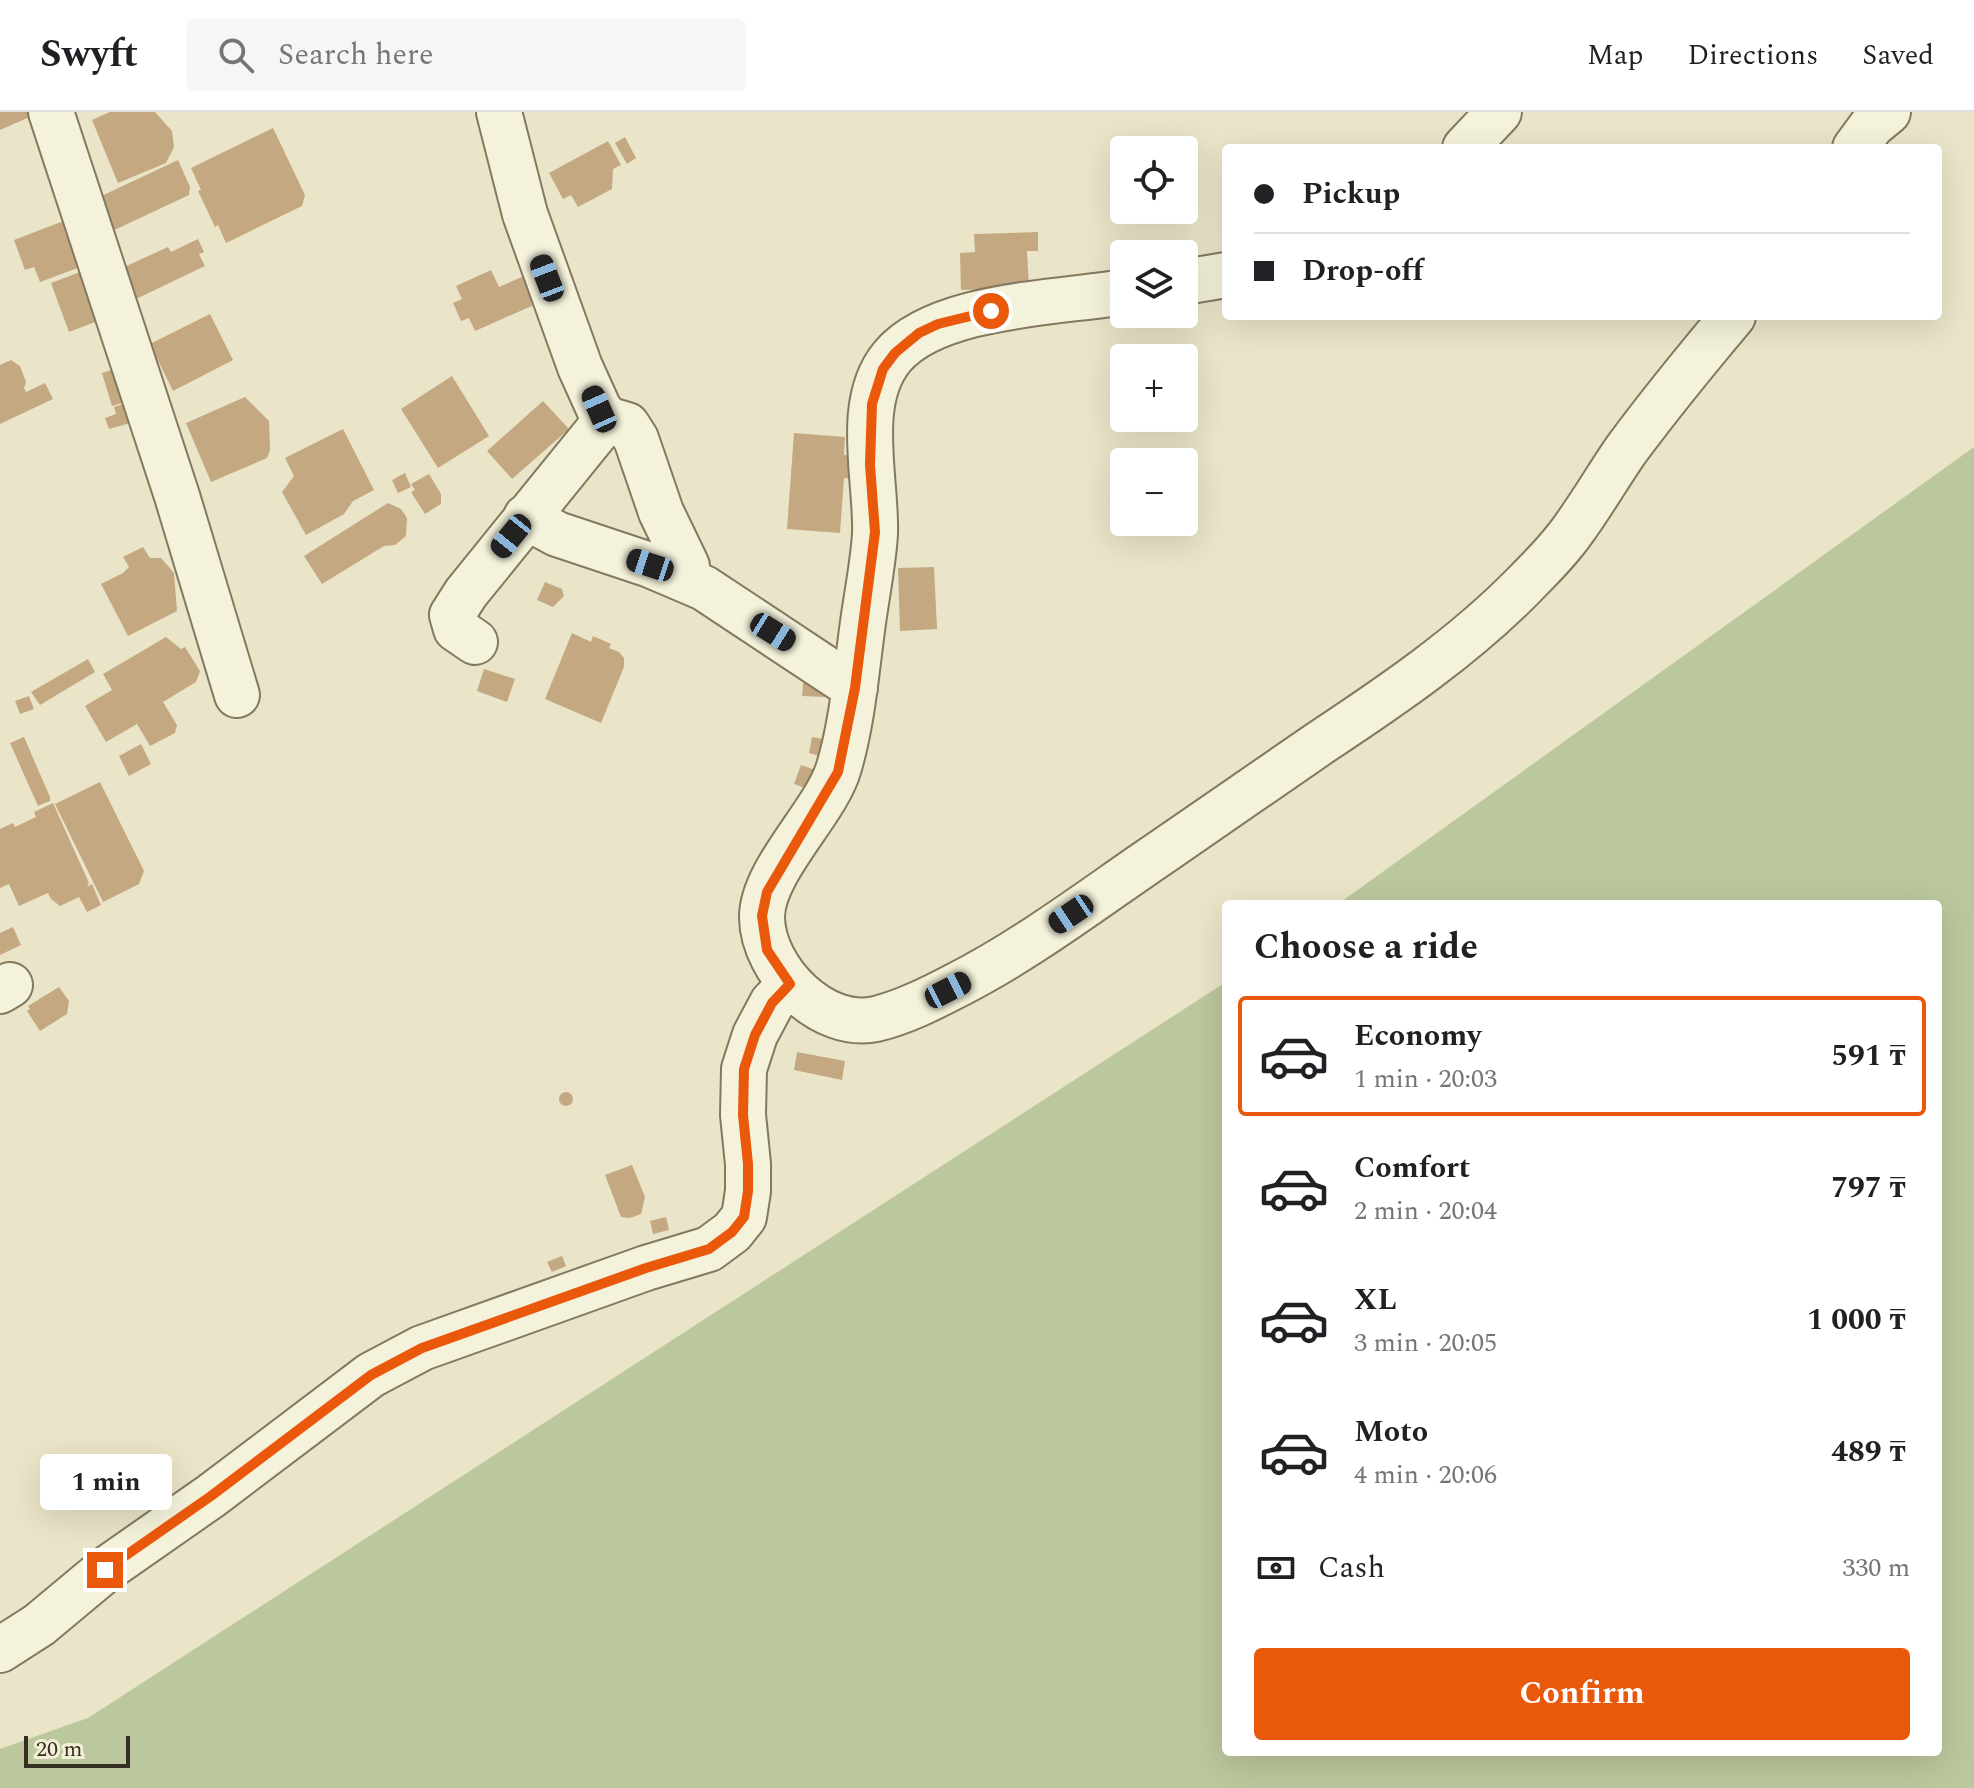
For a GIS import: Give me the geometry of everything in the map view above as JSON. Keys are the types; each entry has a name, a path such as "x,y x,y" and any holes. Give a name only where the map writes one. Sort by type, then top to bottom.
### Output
{"street":[{"path":"51,112 177,496 237,695"},
{"path":"499,112 525,214 580,367 599,409 607,419 627,425 636,439 661,512 687,566 686,580"},
{"path":"1469,144 1499,112"},
{"path":"1858,144 1872,125 1888,112"},
{"path":"1198,280 1222,276"},
{"path":"1110,294 991,311 938,324 907,343 883,369 872,404 870,465 875,532 855,688 838,772 767,892 762,916 767,950 790,984 825,1012 845,1019 872,1020 921,1004 1001,963 1369,711 1438,660 1531,578 1571,534 1663,399 1730,320"},
{"path":"475,642 456,629 452,615 526,517 607,419"},
{"path":"526,517 573,541 650,565 704,588 855,688"},
{"path":"0,1650 39,1625 105,1570 211,1496 371,1375 422,1348 646,1268 709,1249 732,1232 744,1217 748,1191 743,1115 744,1069 755,1035 772,1003 790,984"}],"green space":[{"path":"1974,447 1974,1788 0,1788 0,1749 88,1718 1222,985 1222,1756 1942,1756 1942,900 1344,900"}],"building":[{"path":"0,112 41,112 0,130"},
{"path":"110,112 155,112 172,131 174,147 166,163 118,183 92,120"},
{"path":"273,128 305,195 302,206 226,243 198,191 201,190 191,168"},
{"path":"625,137 636,158 627,164 615,143"},
{"path":"608,141 621,165 613,169 612,189 578,207 571,195 563,199 549,173"},
{"path":"178,160 190,187 189,195 108,233 93,200"},
{"path":"74,217 91,263 40,282 34,267 25,270 14,240"},
{"path":"1038,232 1038,251 1027,251 1029,288 961,290 960,253 975,252 974,234"},
{"path":"198,239 204,252 199,254 205,266 134,300 120,269 168,247 171,252"},
{"path":"88,269 113,315 69,332 51,283"},
{"path":"491,270 499,287 531,273 543,301 475,331 469,318 461,321 453,303 462,299 456,286"},
{"path":"210,314 233,360 173,391 150,344"},
{"path":"11,360 20,366 26,392 45,383 53,399 0,424 0,365"},
{"path":"125,366 135,399 112,406 102,373"},
{"path":"452,376 489,436 438,468 401,409"},
{"path":"245,397 269,421 270,450 267,458 211,482 186,423"},
{"path":"132,401 138,421 109,429 105,418 116,414 114,407"},
{"path":"543,401 569,429 512,479 487,451"},
{"path":"343,429 374,490 353,501 344,514 306,535 282,492 294,476 285,458"},
{"path":"794,433 845,437 844,455 856,456 855,479 844,478 840,533 787,529"},
{"path":"405,473 411,487 398,493 392,480"},
{"path":"429,474 441,494 441,504 425,514 411,492 415,490 411,484"},
{"path":"388,503 401,509 407,518 406,536 322,584 304,556"},
{"path":"143,547 150,558 161,558 174,573 177,611 128,636 101,584 123,573 129,567 123,557"},
{"path":"934,567 937,629 900,631 898,568"},
{"path":"545,582 562,589 564,596 553,607 537,600"},
{"path":"572,633 591,642 593,636 611,644 609,648 624,658 624,667 601,723 545,699"},
{"path":"166,637 181,649 185,647 200,671 196,682 163,702 177,725 175,733 150,746 137,724 106,742 85,706 112,690 103,674"},
{"path":"88,659 95,672 40,705 31,692"},
{"path":"484,669 515,679 507,702 477,691"},
{"path":"804,672 830,691 825,697 802,696"},
{"path":"29,696 34,709 20,714 15,701"},
{"path":"24,737 50,797 50,801 38,806 10,743"},
{"path":"812,737 823,739 820,756 809,753"},
{"path":"141,744 151,764 129,776 119,756"},
{"path":"801,765 818,771 811,790 794,784"},
{"path":"100,782 144,871 139,884 103,902 55,804"},
{"path":"53,803 89,883 87,887 92,884 101,905 87,912 79,897 60,906 48,893 19,906 9,884 0,888 0,829 13,823 15,827 36,817 34,812"},
{"path":"13,927 21,945 0,955 0,933"},
{"path":"59,987 69,1001 67,1014 40,1031 27,1011 30,1009 28,1006"},
{"path":"797,1052 845,1061 842,1080 794,1070"},
{"path":"566,1092 573,1099 566,1106 559,1099"},
{"path":"632,1165 645,1197 641,1214 621,1217 605,1175"},
{"path":"666,1217 669,1230 653,1234 650,1221"},
{"path":"562,1256 566,1266 552,1272 547,1262"}],"route":[{"path":"105,1570 211,1496 371,1375 422,1348 646,1268 709,1249 732,1232 744,1217 748,1164 743,1115 744,1069 755,1035 772,1003 790,984 767,950 762,916 767,892 838,772 855,688 875,532 870,465 872,404 883,369 895,353 919,333 938,324 991,311"}]}
